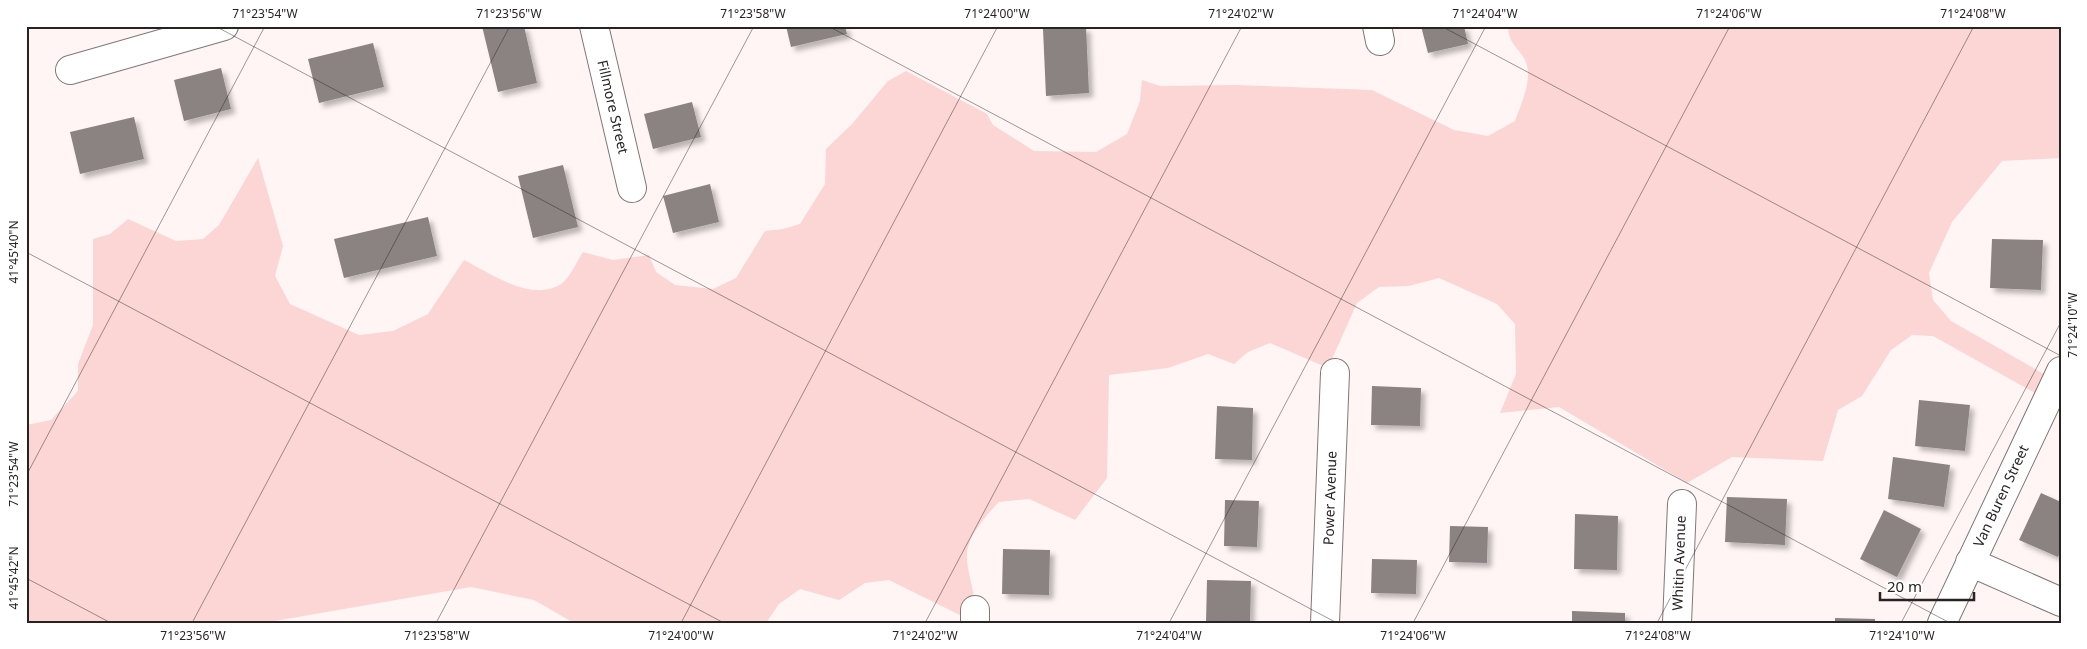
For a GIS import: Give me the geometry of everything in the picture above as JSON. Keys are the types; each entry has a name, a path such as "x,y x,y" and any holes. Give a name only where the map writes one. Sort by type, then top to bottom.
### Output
{"street":[{"path":"70,70 224,26"},
{"name":"Fillmore Street","path":"594,26 632,188"},
{"name":"Van Buren Street","path":"1942,623 2061,371"},
{"name":"Power Avenue","path":"1325,623 1335,374"},
{"name":"Whitin Avenue","path":"1677,623 1682,504"},
{"path":"1970,562 2061,602"}],"shaded area":[{"path":"1508,26 2061,26 2061,158 2002,161 1952,222 1929,273 1933,300 1951,321 2051,378 2042,397 1933,336 1912,335 1891,350 1862,396 1838,410 1823,461 1732,457 1687,483 1559,407 1500,413 1516,374 1515,324 1497,304 1439,278 1409,286 1379,287 1357,303 1328,368 1270,343 1248,352 1234,364 1208,354 1168,368 1109,375 1107,478 1075,520 1029,499 999,502 994,507 974,533 968,548 967,563 974,596 973,612 970,620 889,580 865,583 839,600 800,589 779,604 766,623 574,623 534,600 471,587 263,623 26,623 26,425 51,420 78,391 78,364 93,325 93,239 110,234 128,219 176,241 203,239 219,225 258,158 283,246 275,276 290,304 359,335 393,331 428,314 464,260 511,284 537,290 550,289 561,284 570,274 583,252 613,260 649,255 656,272 675,285 713,289 736,278 765,231 783,229 800,224 825,184 826,149 852,124 888,81 906,71 987,114 993,125 1034,151 1096,152 1127,134 1140,101 1142,80 1160,86 1235,85 1372,90 1454,130 1488,136 1515,121 1527,83 1528,75 1525,60 1510,37"}],"building":[{"path":"482,26 524,26 537,83 498,92"},
{"path":"786,26 845,26 847,34 791,47"},
{"path":"1421,26 1464,26 1468,44 1428,53"},
{"path":"1086,27 1089,93 1046,96 1043,29"},
{"path":"373,43 384,87 319,103 308,59"},
{"path":"221,68 231,109 184,121 174,80"},
{"path":"692,102 701,137 653,149 644,114"},
{"path":"134,117 144,159 80,174 70,132"},
{"path":"563,165 578,227 533,238 518,176"},
{"path":"710,184 719,222 673,233 663,196"},
{"path":"428,217 437,256 344,278 334,239"},
{"path":"1992,239 2043,240 2041,290 1990,288"},
{"path":"1372,386 1421,388 1420,426 1371,425"},
{"path":"1919,400 1970,405 1965,451 1915,446"},
{"path":"1217,406 1253,408 1252,460 1215,459"},
{"path":"1893,457 1950,465 1944,507 1888,499"},
{"path":"2041,493 2061,502 2061,550 2058,557 2019,540"},
{"path":"1727,497 1787,499 1785,545 1725,542"},
{"path":"1225,500 1259,501 1257,547 1224,546"},
{"path":"1884,510 1921,529 1897,577 1860,559"},
{"path":"1575,514 1618,516 1617,570 1574,569"},
{"path":"1450,526 1488,527 1487,563 1449,562"},
{"path":"1003,549 1050,550 1049,595 1002,594"},
{"path":"1372,559 1417,560 1416,594 1371,593"},
{"path":"1207,580 1251,581 1250,623 1206,623"},
{"path":"1572,611 1625,613 1625,623 1572,623"},
{"path":"1835,618 1875,619 1875,623 1835,623"}]}
